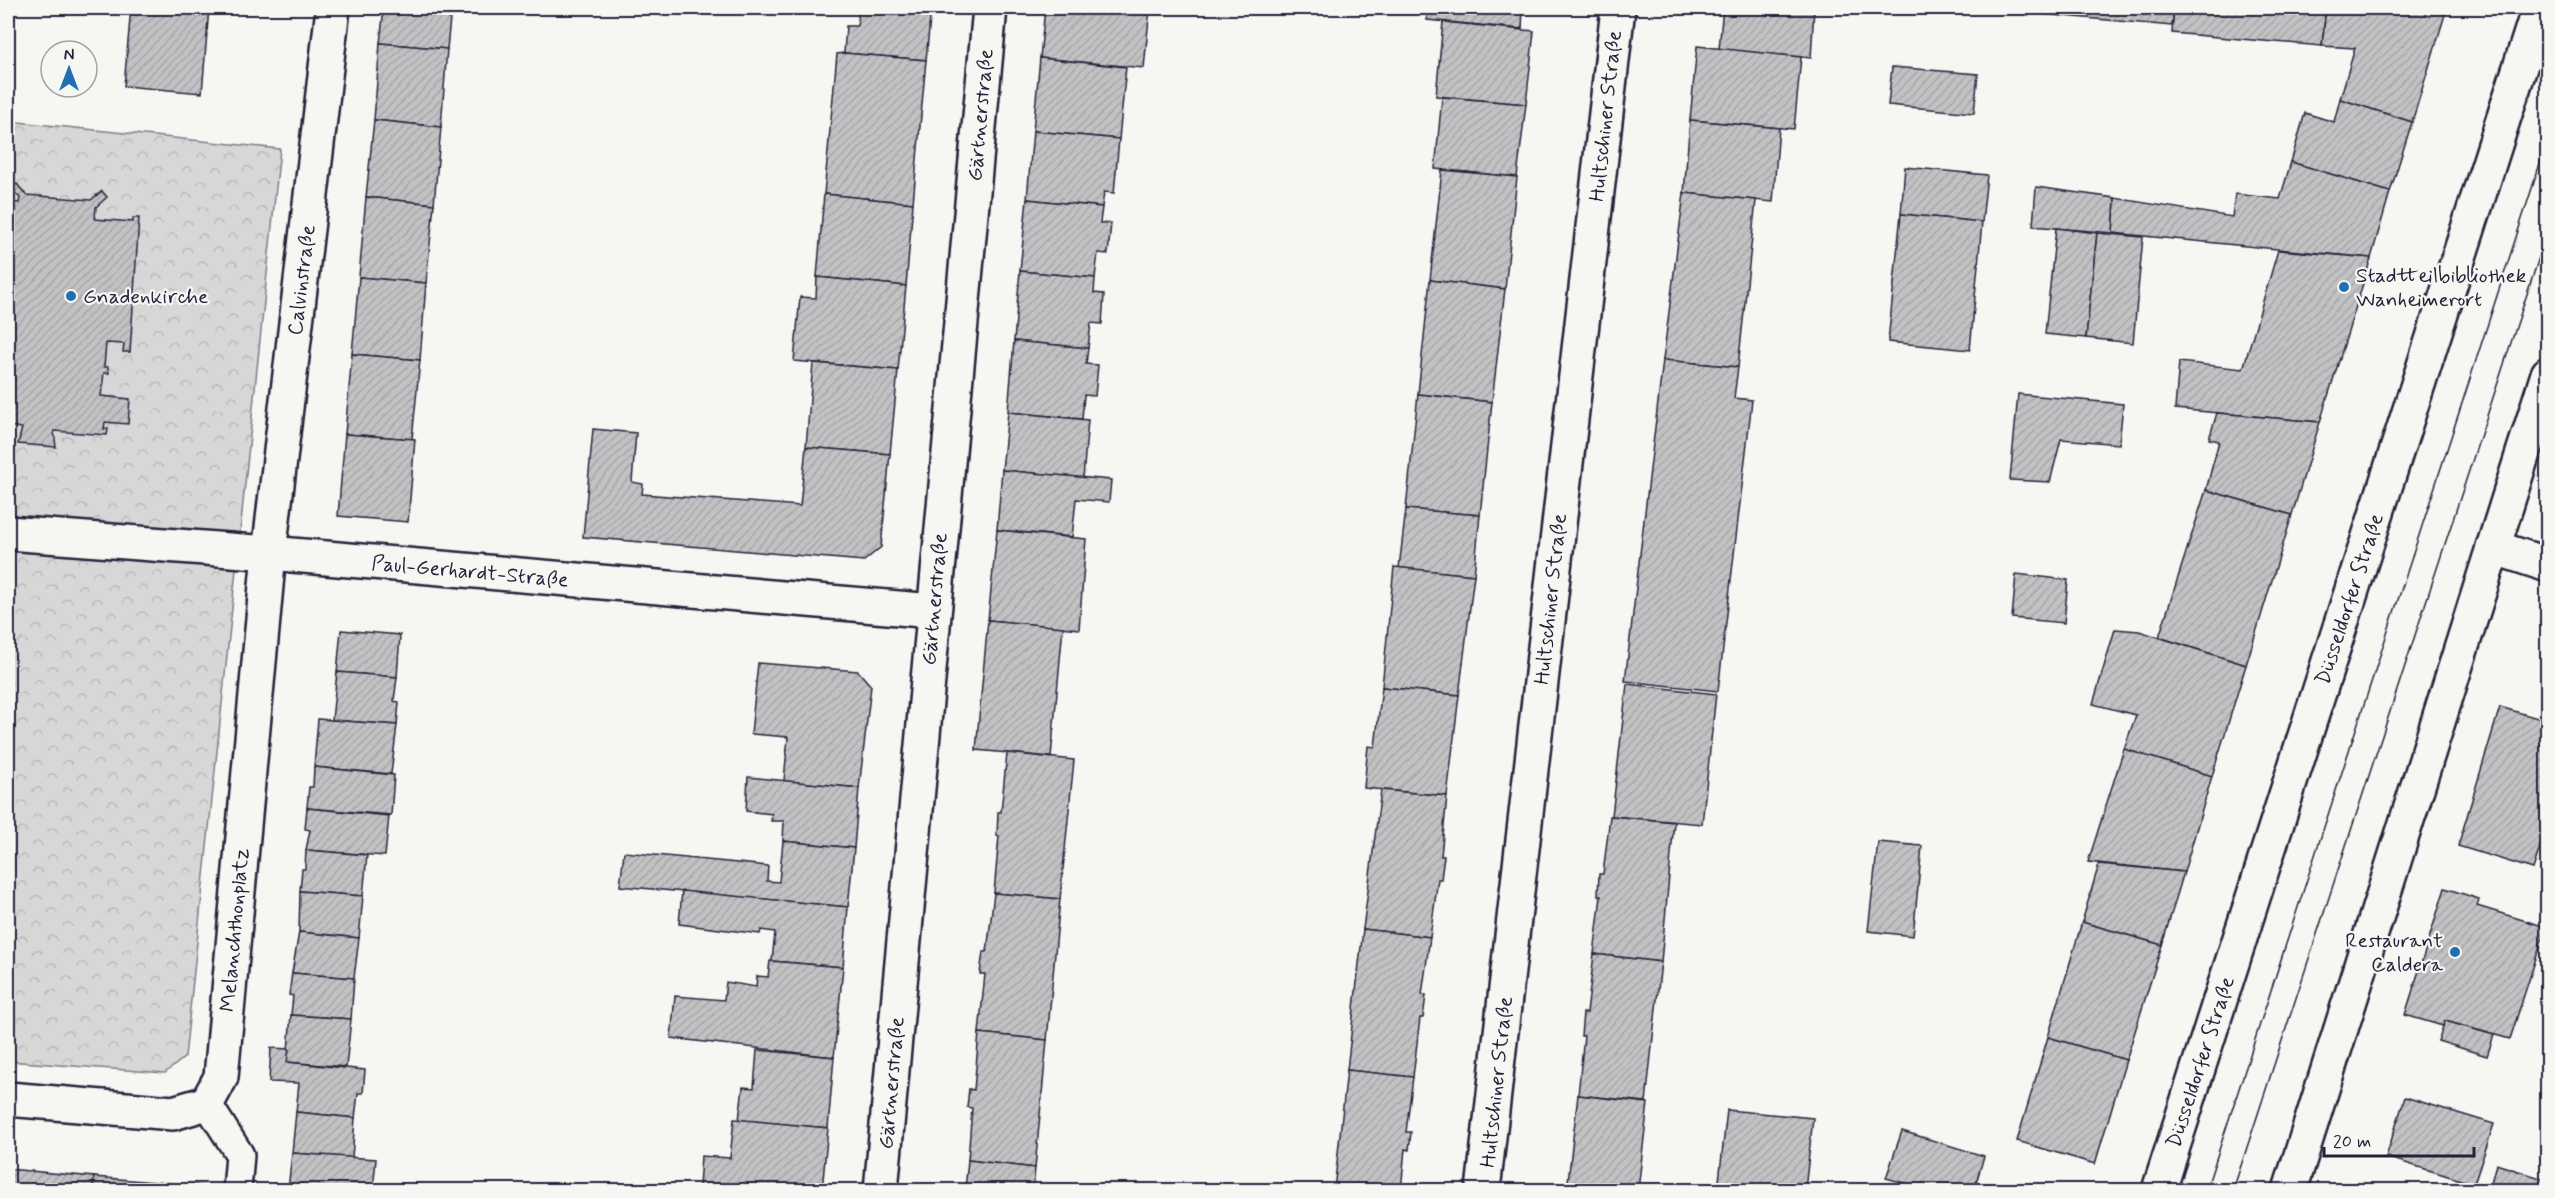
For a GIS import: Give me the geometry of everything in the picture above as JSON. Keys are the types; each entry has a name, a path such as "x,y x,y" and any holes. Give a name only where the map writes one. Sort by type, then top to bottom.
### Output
{"street":[{"name":"Calvinstraße","path":"269,553 333,8"},
{"name":"Gärtnerstraße","path":"881,1191 990,8"},
{"name":"Hultschiner Straße","path":"1483,1191 1618,8"},
{"name":"Düsseldorfer Straße","path":"2159,1191 2539,8"},
{"path":"2290,1191 2547,374"},
{"name":"Paul-Gerhardt-Straße","path":"8,533 269,553 933,611"},
{"path":"2493,547 2547,565"},
{"name":"Melanchthonplatz","path":"207,1103 221,1077 269,553"},
{"path":"8,1099 173,1113 207,1103"}],"lane":[{"path":"207,1103 240,1155 237,1191"}],"green space":[{"path":"8,121 280,149 185,1057 165,1073 8,1061"}],"building":[{"path":"131,8 209,8 202,93 124,86"},
{"path":"384,8 451,8 447,49 380,43"},
{"path":"859,8 931,8 926,60 844,53 846,26 857,26"},
{"path":"1045,8 1150,8 1144,68 1040,58"},
{"path":"1428,8 1523,8 1522,29 1427,20"},
{"path":"1723,8 1814,8 1811,58 1719,49"},
{"path":"1958,8 2053,8 2053,15"},
{"path":"2053,8 2174,8 2172,26 2053,15"},
{"path":"2174,8 2326,8 2322,46 2172,33"},
{"path":"2326,8 2447,8 2412,122 2340,99 2355,48 2322,46"},
{"path":"1443,22 1534,31 1526,104 1436,96"},
{"path":"380,43 447,49 441,127 374,120"},
{"path":"1697,46 1801,57 1794,129 1690,120"},
{"path":"837,54 926,60 913,203 824,194"},
{"path":"1040,58 1126,67 1119,139 1033,131"},
{"path":"1892,67 1978,74 1974,113 1888,105"},
{"path":"1442,97 1526,104 1517,177 1435,169"},
{"path":"2340,99 2412,122 2390,192 2291,162 2305,113 2334,122"},
{"path":"374,120 441,127 434,204 366,197"},
{"path":"1690,120 1779,128 1773,202 1684,193"},
{"path":"1033,131 1119,139 1114,193 1104,192 1102,207 1027,199"},
{"path":"2291,162 2390,192 2371,258 2113,233 2115,198 2232,217 2235,194 2280,199"},
{"path":"1905,167 1987,175 1982,222 1901,214"},
{"path":"1442,170 1517,177 1505,289 1430,280"},
{"name":"Gnadenkirche","path":"17,184 26,195 91,200 102,191 107,197 96,207 95,219 133,222 133,218 139,218 130,352 123,352 124,344 106,343 104,367 108,367 109,373 104,373 101,396 130,399 128,424 105,422 104,429 108,429 107,435 54,431 56,447 18,444 22,428 8,426 8,202 19,203 20,198 10,188"},
{"path":"2036,187 2115,198 2113,233 2033,226"},
{"path":"1684,193 1756,200 1738,367 1663,360"},
{"path":"824,194 913,203 906,286 817,277"},
{"path":"366,197 434,204 426,283 359,277"},
{"path":"1027,199 1102,207 1100,223 1111,223 1108,254 1098,253 1095,278 1020,271"},
{"path":"1901,214 1982,222 1970,350 1888,342"},
{"path":"2056,228 2097,233 2086,338 2045,334"},
{"path":"2097,233 2143,237 2133,343 2086,338"},
{"path":"2278,250 2371,258 2320,422 2175,409 2179,362 2243,369"},
{"path":"1020,271 1095,278 1094,293 1104,294 1102,324 1091,323 1088,348 1014,341"},
{"path":"359,277 426,283 420,360 352,354"},
{"path":"817,277 906,286 898,370 794,361 800,297 816,298"},
{"path":"1430,280 1505,289 1492,402 1418,394"},
{"path":"1014,341 1088,348 1086,364 1098,365 1095,396 1084,395 1082,419 1008,412"},
{"path":"352,354 420,360 412,439 345,434"},
{"path":"1663,360 1738,367 1734,398 1752,400 1718,691 1625,681"},
{"path":"813,363 898,370 890,454 806,447"},
{"path":"1418,394 1492,402 1480,515 1406,509"},
{"path":"2018,394 2123,404 2119,444 2061,439 2050,482 2010,480"},
{"path":"1008,412 1088,420 1083,478 1002,470"},
{"path":"2217,413 2320,422 2292,515 2206,490 2219,441 2209,439"},
{"path":"593,429 636,433 632,482 643,484 642,494 800,506 806,447 890,454 881,547 864,561 583,537"},
{"path":"345,434 415,439 408,522 338,516"},
{"path":"1002,470 1111,480 1109,502 1076,499 1072,537 997,530"},
{"path":"2206,490 2292,515 2246,665 2159,637"},
{"path":"1406,509 1480,515 1474,575 1399,568"},
{"path":"997,530 1086,539 1079,629 988,620"},
{"path":"1394,567 1474,575 1459,695 1382,687"},
{"path":"2016,574 2068,580 2064,623 2012,618"},
{"path":"988,620 1063,627 1051,757 976,750"},
{"path":"2115,629 2139,631 2246,665 2212,776 2124,749 2136,715 2093,704"},
{"path":"341,630 400,635 397,677 337,672"},
{"path":"758,663 858,671 871,686 859,788 784,781 788,737 751,734"},
{"path":"337,672 397,677 394,701 399,702 397,725 332,720"},
{"path":"1627,684 1716,694 1702,824 1612,816"},
{"path":"1382,687 1459,695 1447,796 1364,788 1368,746 1375,747"},
{"path":"2500,707 2548,721 2548,823 2533,869 2458,846"},
{"path":"318,719 397,725 391,774 314,767"},
{"path":"2124,749 2212,776 2184,872 2088,862"},
{"path":"1007,753 1074,760 1060,899 994,893 999,836 997,836 998,812 1001,812"},
{"path":"314,767 394,775 391,815 307,808 309,787 313,787"},
{"path":"748,777 859,788 854,848 783,841 784,821 771,821 772,814 746,811"},
{"path":"1381,790 1447,796 1441,856 1444,856 1441,879 1438,879 1430,937 1363,929"},
{"path":"307,808 389,816 385,856 306,850 310,830 305,829"},
{"path":"1610,816 1674,822 1661,962 1594,954 1601,896 1598,896 1599,874 1603,874"},
{"path":"783,841 854,848 848,907 620,886 624,852 768,866 767,881 779,882"},
{"path":"1878,842 1922,846 1913,936 1868,931"},
{"path":"306,850 367,855 363,896 300,891"},
{"path":"2099,864 2184,872 2162,945 2082,922"},
{"path":"2445,888 2479,899 2477,906 2546,927 2510,1039 2445,1021 2443,1026 2405,1015"},
{"path":"300,891 363,896 359,938 299,932"},
{"path":"682,891 848,907 843,967 772,961 775,932 761,930 760,934 679,924"},
{"path":"994,893 1060,899 1047,1040 979,1033 985,974 980,974 983,952 987,952"},
{"path":"2082,922 2162,945 2126,1060 2048,1037"},
{"path":"1363,929 1430,937 1422,995 1426,995 1423,1018 1420,1018 1413,1077 1347,1070"},
{"path":"299,932 359,938 354,978 292,973"},
{"path":"1594,954 1661,962 1646,1102 1578,1095 1584,1036 1581,1036 1583,1013 1587,1013"},
{"path":"770,961 843,967 834,1057 671,1038 675,996 724,1000 726,982 756,987 757,976 768,977"},
{"path":"292,973 354,978 351,1019 291,1015 293,996 289,995"},
{"path":"291,1015 351,1019 346,1067 287,1062"},
{"path":"2445,1021 2494,1035 2487,1056 2438,1041"},
{"path":"979,1033 1047,1040 1035,1168 968,1160 972,1108 967,1107 969,1089 974,1090"},
{"path":"2048,1037 2126,1060 2095,1164 2017,1141"},
{"path":"271,1048 289,1049 287,1062 365,1070 363,1093 358,1093 355,1118 296,1112 299,1083 269,1082"},
{"path":"757,1050 834,1057 828,1128 739,1120 743,1087 754,1088"},
{"path":"1347,1070 1413,1077 1406,1132 1411,1132 1409,1150 1405,1149 1401,1190 1334,1190"},
{"path":"1578,1095 1648,1103 1638,1190 1567,1190"},
{"path":"2405,1097 2494,1124 2474,1184 2386,1157"},
{"path":"1727,1110 1813,1118 1805,1190 1718,1190"},
{"path":"296,1112 355,1118 352,1158 292,1153"},
{"path":"734,1119 828,1128 822,1190 732,1190 699,1187 701,1156 730,1158"},
{"path":"1902,1131 1984,1156 1974,1190 1911,1190 1912,1185 1886,1178"},
{"path":"292,1153 376,1159 373,1190 288,1190"},
{"path":"968,1160 1035,1168 1033,1190 965,1190"},
{"path":"2496,1164 2547,1180 2544,1190 2489,1190"},
{"path":"8,1169 94,1177 93,1190 8,1190"},
{"path":"94,1177 216,1187 216,1190 93,1190"}],"tram line":[{"path":"2206,1190 2548,139"},
{"path":"2233,1190 2548,230"}],"place":[{"name":"Stadtteilbibliothek Wanheimerort","path":"2344,287"},
{"name":"Gnadenkirche","path":"71,296"},
{"name":"Restaurant Caldera","path":"2455,952"}]}
